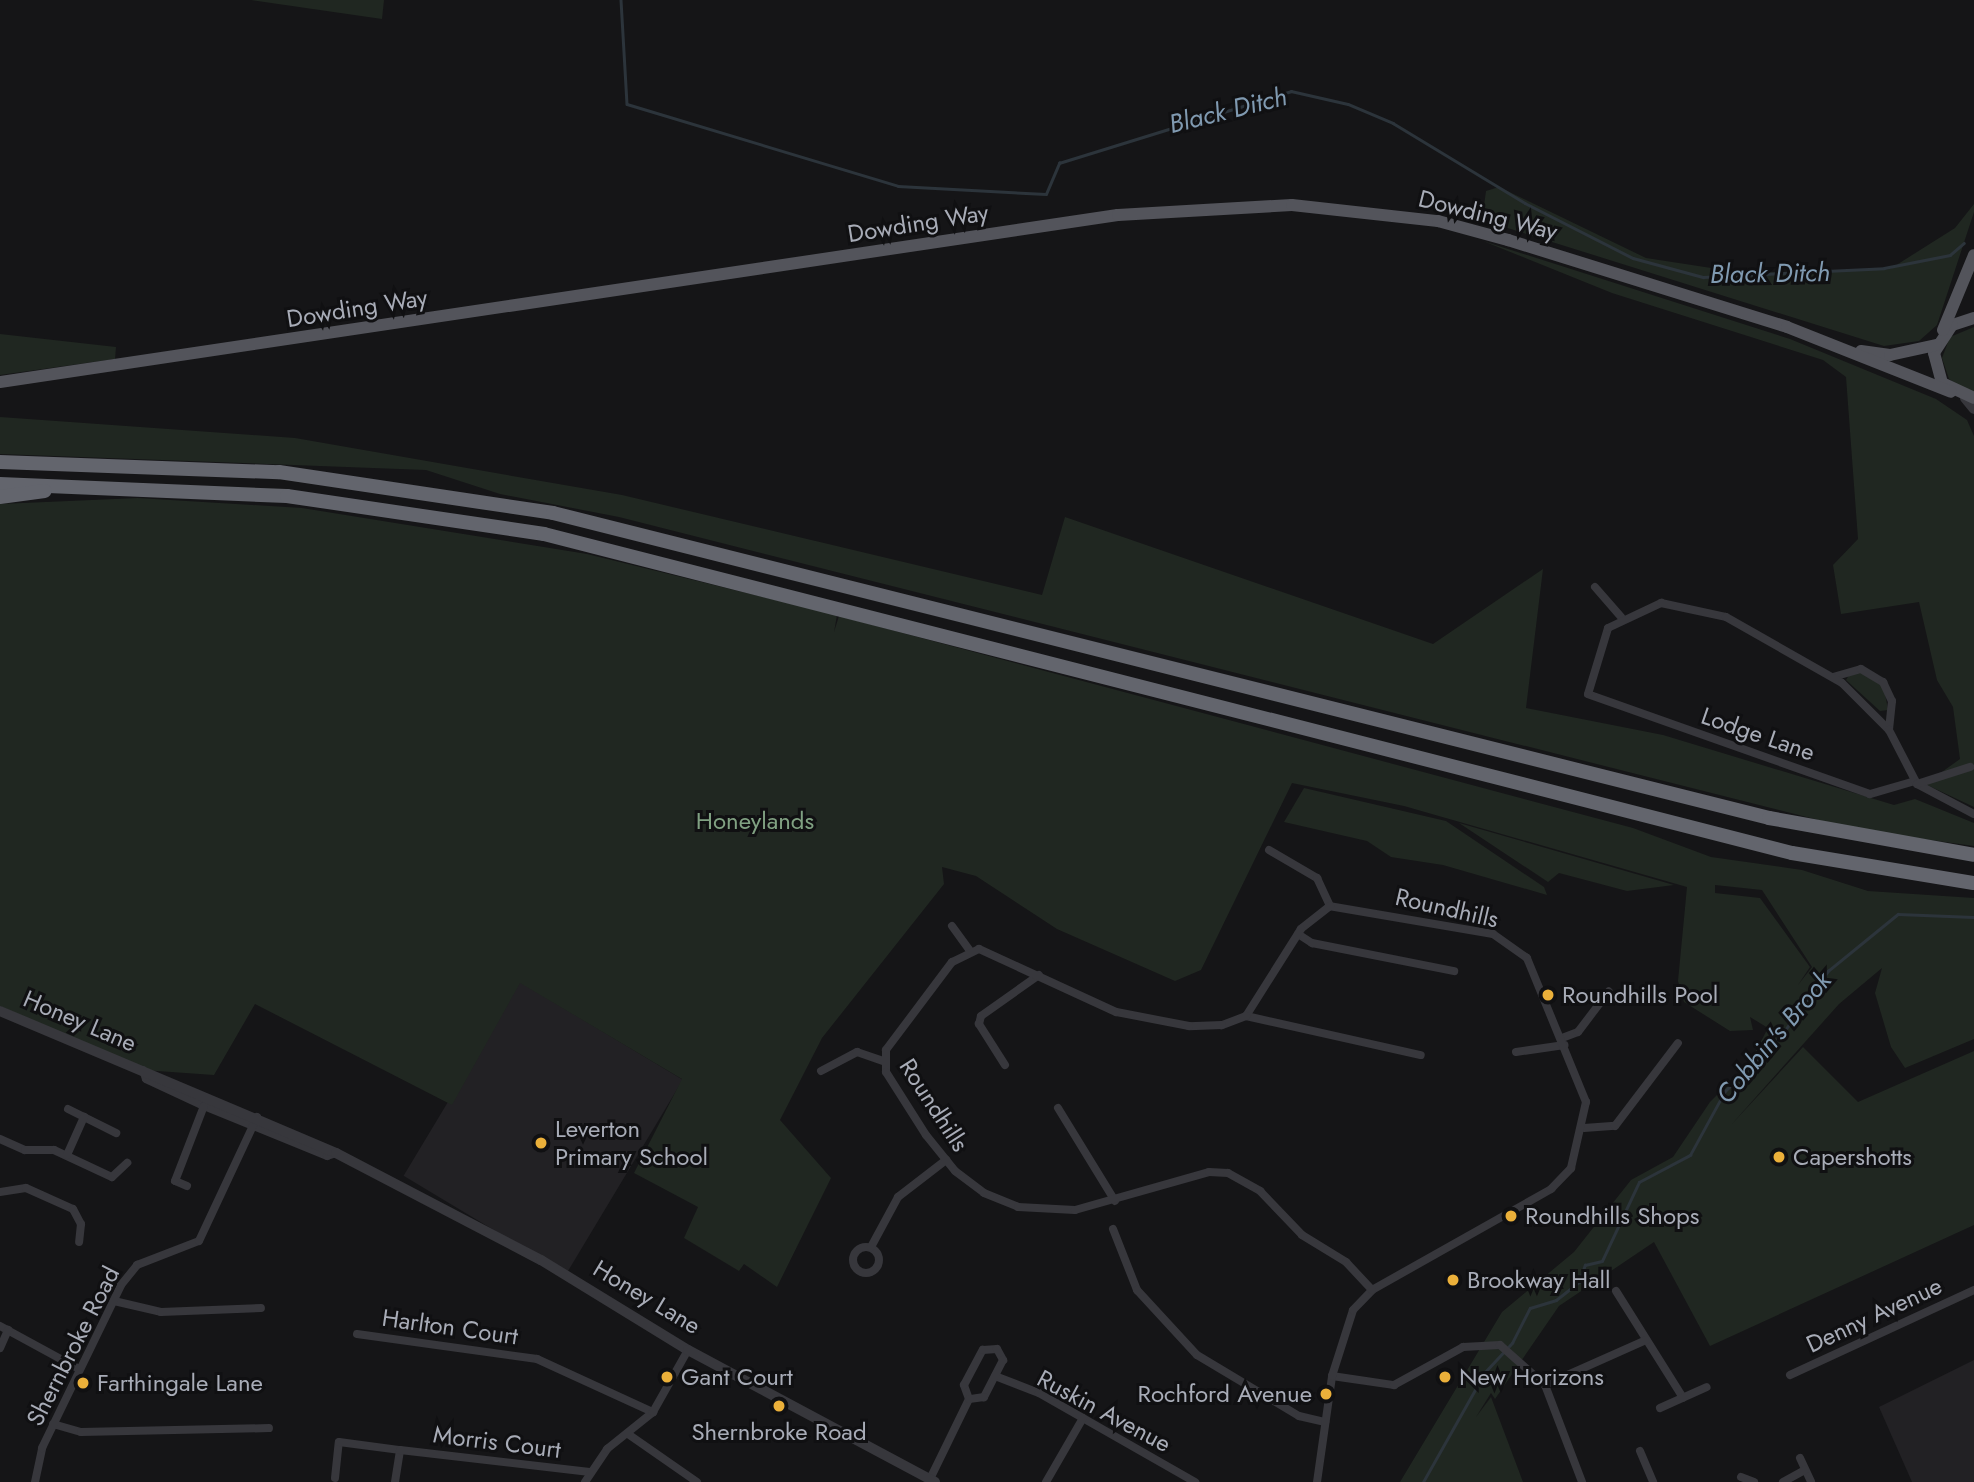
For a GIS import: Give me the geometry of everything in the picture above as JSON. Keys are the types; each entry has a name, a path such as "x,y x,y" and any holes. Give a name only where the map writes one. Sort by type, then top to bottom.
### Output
{"highway":[{"path":"0,462 279,472 553,513 1769,818 1974,855"},
{"path":"0,484 95,484 337,501 593,544 1767,846 1974,883"},
{"path":"0,497 95,484"}],"main road":[{"name":"Dowding Way","path":"0,382 1118,215 1221,206 1292,205 1438,221 1632,276 1830,344 1970,398"},
{"path":"1951,392 1936,373 1938,341 1974,255"},
{"name":"Dowding Way","path":"1830,344 1890,355 1938,341 1974,318"}],"street":[{"path":"1970,398 1974,409"},
{"path":"1595,587 1621,617 1661,603 1689,605 1726,617 1833,677 1889,730 1916,783 1926,793 1974,814"},
{"name":"Lodge Lane","path":"1621,617 1608,628 1588,694 1870,794 1970,767"},
{"path":"1833,677 1861,669 1883,681 1892,701 1889,730"},
{"path":"1246,1016 1298,934 1330,906 1317,878 1269,850"},
{"name":"Roundhills","path":"1317,1482 1332,1376 1342,1331 1372,1290 1551,1189 1571,1168 1584,1128 1586,1102 1528,958 1511,943 1473,929 1330,906"},
{"path":"952,926 970,951 992,951 1039,975 1150,1022 1222,1025 1246,1016 1421,1055"},
{"path":"1298,934 1312,943 1454,971"},
{"name":"Roundhills","path":"970,951 952,962 883,1061 946,1160 984,1193 1018,1207 1075,1210 1115,1201 1209,1172 1228,1173 1260,1191 1302,1236 1346,1262 1372,1290"},
{"path":"1005,1065 979,1024 981,1016 1039,975"},
{"path":"1516,1052 1563,1042 1578,1032 1609,991"},
{"name":"Honey Lane","path":"0,1011 336,1153 541,1260 688,1350 932,1480"},
{"path":"1584,1128 1615,1126 1678,1043"},
{"path":"821,1071 857,1052 883,1061"},
{"name":"Honey Lane","path":"143,1070 146,1079 204,1106 255,1121"},
{"path":"187,1186 175,1181 204,1106"},
{"path":"1058,1108 1115,1201"},
{"path":"68,1109 116,1133"},
{"path":"66,1155 84,1117"},
{"name":"Shernbroke Road","path":"35,1482 53,1423 114,1300 137,1265 199,1241 255,1121"},
{"path":"0,1139 25,1150 66,1155 112,1177 127,1163"},
{"path":"871,1247 898,1197 946,1160"},
{"path":"0,1192 26,1188 73,1209 81,1224 79,1242"},
{"path":"1113,1229 1137,1290 1197,1355 1299,1416 1325,1422"},
{"name":"Denny Avenue","path":"1790,1375 1974,1290"},
{"path":"1616,1291 1683,1398"},
{"path":"114,1300 161,1312 261,1308"},
{"path":"0,1348 4,1328 79,1369"},
{"name":"Harlton Court","path":"357,1334 537,1359 653,1412"},
{"path":"1545,1385 1646,1340"},
{"path":"1332,1376 1394,1385 1463,1347 1500,1345 1545,1385 1582,1482"},
{"path":"585,1482 590,1472 653,1412 688,1350"},
{"path":"932,1480 969,1399 964,1385 983,1350 1002,1354 984,1397 969,1399"},
{"name":"Ruskin Avenue","path":"995,1376 1083,1418 1195,1482"},
{"path":"1660,1408 1707,1387"},
{"path":"1046,1482 1083,1418"},
{"path":"53,1423 81,1432 269,1428"},
{"path":"628,1434 697,1482"},
{"name":"Morris Court","path":"335,1478 340,1442 590,1472"},
{"name":"Morris Court","path":"395,1482 400,1451"},
{"path":"1640,1451 1653,1482"},
{"path":"1800,1458 1811,1482"},
{"path":"1783,1482 1805,1470"},
{"path":"1741,1477 1754,1482"}],"shaded area":[{"name":"Leverton Primary School","path":"520,982 683,1080 566,1274 404,1176"},
{"path":"1974,1360 1974,1482 1912,1482 1879,1407"}],"green space":[{"path":"251,0 384,0 382,19"},
{"path":"1499,187 1646,258 1744,273 1890,269 1955,228 1974,204 1974,212 1937,325 1919,341 1884,346 1482,220 1486,191"},
{"path":"1483,241 1790,339 1936,399 1967,420 1974,436 1974,807 1925,784 1960,759 1953,707 1937,680 1919,602 1841,614 1833,565 1858,539 1846,377 1823,360 1612,293"},
{"path":"1974,327 1974,391 1968,391 1949,379 1942,358 1950,337"},
{"path":"0,334 116,347 115,359 0,375"},
{"path":"0,417 295,438 622,495 1042,595 1065,517 1433,644 1543,569 1526,708 1663,735 1894,805 1915,799 1974,823 1974,846 1858,830 619,517 500,494 426,470 0,454"},
{"name":"Honeylands","path":"138,498 302,508 587,554 837,615 834,632 839,616 1633,828 1711,857 1802,870 1868,891 1974,898 1974,1039 1905,1068 1891,1047 1875,993 1882,968 1839,1004 1731,1125 1803,1047 1858,1102 1974,1051 1974,1225 1710,1346 1654,1242 1559,1306 1495,1399 1491,1393 1476,1417 1491,1397 1523,1482 1400,1482 1502,1312 1574,1252 1631,1180 1673,1157 1710,1102 1750,1062 1768,1028 1750,1017 1753,1030 1730,1031 1684,1002 1678,981 1687,887 1404,806 1292,783 1201,970 1175,981 1057,929 976,876 942,867 944,884 822,1038 780,1120 831,1178 777,1287 744,1264 739,1271 684,1238 698,1207 634,1173 682,1079 520,983 452,1105 255,1004 214,1075 143,1070 0,1006 0,504","holes":["1715,885 1762,890 1812,967 1798,985 1810,967 1760,898 1715,893"]},
{"path":"1851,672 1869,674 1884,688 1888,710 1880,711 1846,680"},
{"path":"1304,788 1446,821 1544,887 1547,895 1443,865 1391,857 1367,841 1284,822"},
{"path":"1459,823 1674,885 1627,891 1559,873 1548,882"}],"waterway":[{"name":"Black Ditch","path":"621,0 627,104 898,186 1046,194 1059,163 1291,91 1348,104 1393,123 1525,203 1633,258 1703,277 1884,268 1950,255 1964,243"},
{"name":"Cobbin's Brook","path":"1423,1482 1485,1372 1512,1343 1530,1308 1556,1300 1579,1282 1585,1265 1602,1261 1639,1182 1690,1155 1725,1091 1780,1037 1828,971 1898,914 1974,917"}],"place":[{"name":"Roundhills Pool","path":"1548,995"},
{"name":"Leverton Primary School","path":"541,1143"},
{"name":"Capershotts","path":"1779,1157"},
{"name":"Roundhills Shops","path":"1511,1216"},
{"name":"Brookway Hall","path":"1453,1280"},
{"name":"Gant Court","path":"667,1377"},
{"name":"New Horizons","path":"1445,1377"},
{"name":"Farthingale Lane","path":"83,1383"},
{"name":"Rochford Avenue","path":"1326,1394"},
{"name":"Shernbroke Road","path":"779,1406"}]}
